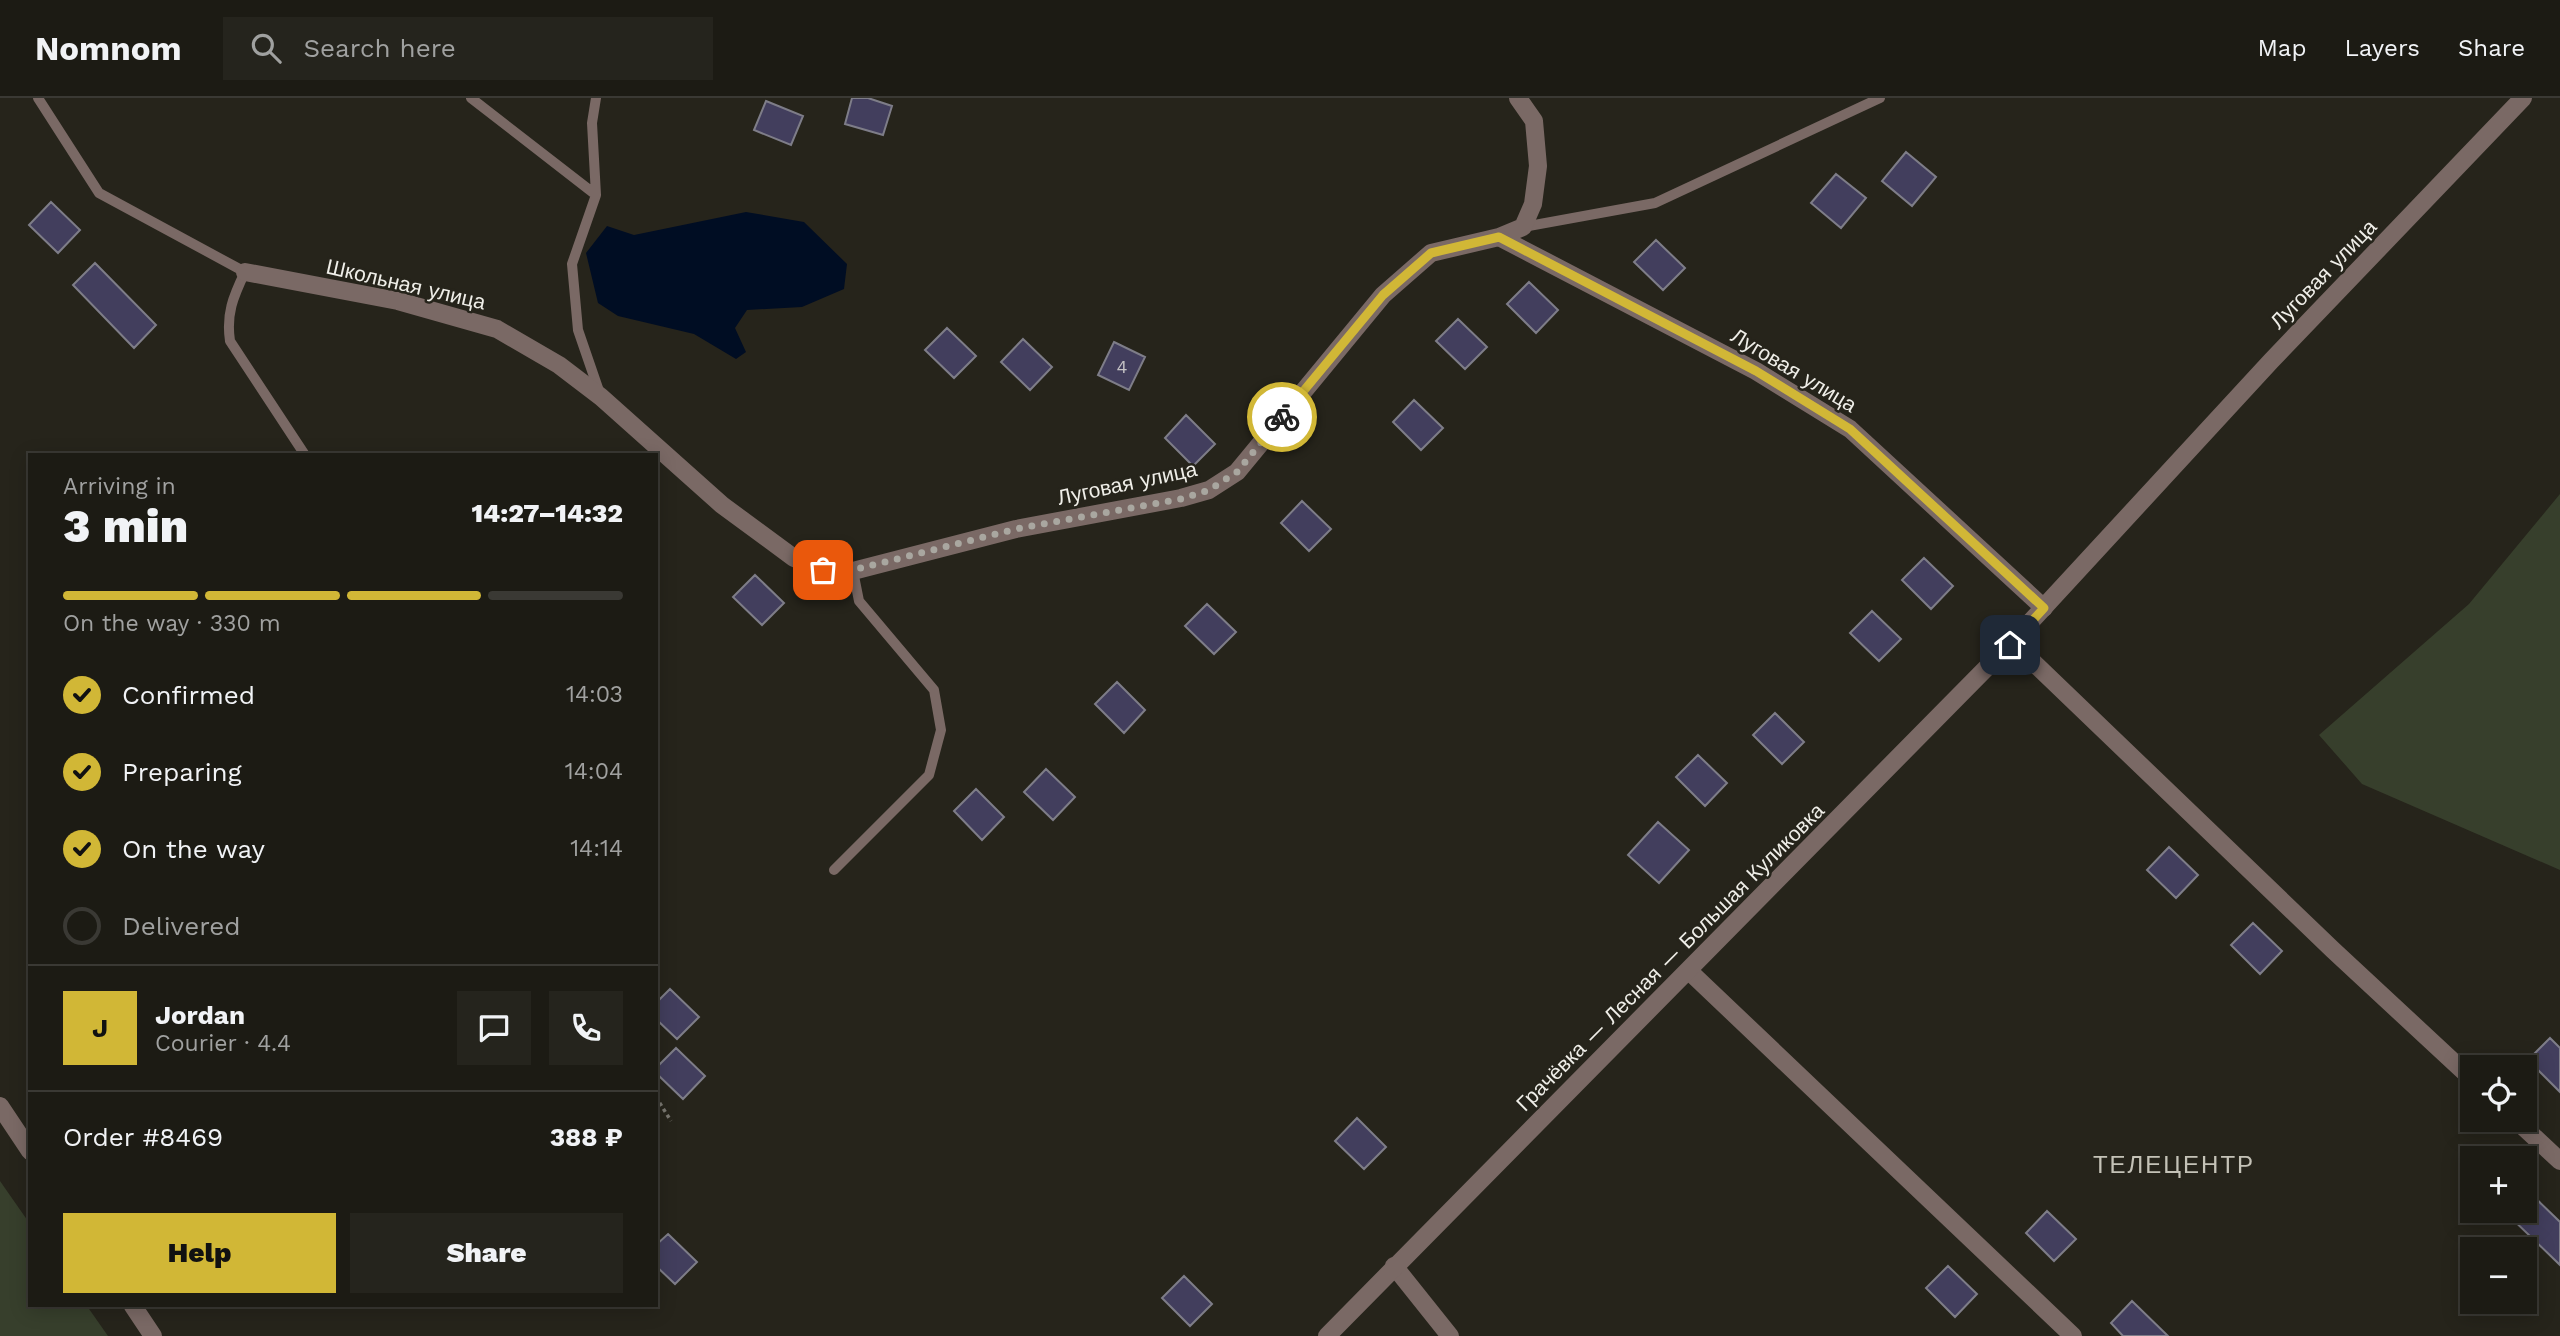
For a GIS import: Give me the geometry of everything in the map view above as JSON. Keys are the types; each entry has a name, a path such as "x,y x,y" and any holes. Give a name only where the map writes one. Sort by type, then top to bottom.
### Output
{"street":[{"path":"1499,237 1523,227 1533,204 1538,166 1534,121 1518,98"},
{"name":"Луговая улица","path":"853,570 1016,529 1181,499 1209,490 1237,472 1383,295 1431,253 1499,237 1756,371 1850,429 2044,608 2271,361 2523,98"},
{"name":"Школьная улица","path":"245,272 398,301 497,329 559,365 601,397 722,505 794,558 823,570 853,570"},
{"name":"Грачёвка — Лесная — Большая Куликовка","path":"1327,1336 2044,608"},
{"path":"2010,645 2034,663 2460,1068"},
{"path":"1689,971 2073,1336"},
{"path":"0,1106 28,1148"},
{"path":"2529,1132 2560,1161"},
{"path":"1394,1266 1450,1336"},
{"path":"134,1307 153,1336"}],"lane":[{"path":"38,98 99,193 245,272 230,303 227,321 230,341 304,453"},
{"path":"471,98 596,195"},
{"path":"596,98 592,122 596,195 572,264 578,330 601,397"},
{"path":"1523,227 1655,203 1880,98"},
{"path":"834,870 929,775 941,730 934,690 859,601 853,570"}],"path":[{"path":"658,1100 671,1121"}],"green space":[{"path":"2560,494 2560,870 2362,784 2319,735 2469,604"},
{"path":"0,1181 28,1221 28,1307 88,1307 108,1336 0,1336"}],"water":[{"path":"746,212 804,222 847,264 844,289 802,307 747,310 735,328 746,352 736,359 694,334 618,316 598,303 586,253 607,226 634,235"}],"building":[{"path":"852,98 868,98 892,106 883,135 845,124"},
{"path":"766,101 803,116 791,145 754,130"},
{"path":"1906,152 1936,177 1912,206 1882,181"},
{"path":"1836,174 1866,198 1841,228 1811,203"},
{"path":"51,202 80,230 58,253 29,225"},
{"path":"1656,240 1685,268 1663,290 1634,262"},
{"path":"95,263 156,325 134,348 73,285"},
{"path":"1529,282 1558,310 1536,333 1507,304"},
{"path":"1458,319 1487,347 1465,369 1436,341"},
{"path":"947,328 976,356 954,378 925,350"},
{"path":"1023,339 1052,367 1030,390 1001,362"},
{"path":"1114,342 1145,357 1129,390 1098,375"},
{"path":"1414,400 1443,428 1421,450 1393,422"},
{"path":"1186,415 1215,444 1193,466 1165,438"},
{"path":"1302,501 1331,529 1309,551 1281,523"},
{"path":"1924,558 1953,586 1931,609 1902,580"},
{"path":"755,575 784,603 762,625 733,597"},
{"path":"1207,604 1236,632 1214,654 1185,626"},
{"path":"1872,611 1901,639 1879,661 1850,633"},
{"path":"1117,682 1145,710 1124,733 1095,704"},
{"path":"1775,713 1804,742 1782,764 1753,735"},
{"path":"1698,755 1727,783 1705,806 1676,777"},
{"path":"1046,769 1075,797 1053,820 1024,792"},
{"path":"976,789 1004,817 982,840 954,811"},
{"path":"1658,822 1689,850 1659,883 1628,855"},
{"path":"2169,847 2198,875 2176,898 2147,870"},
{"path":"2253,923 2282,951 2260,974 2231,945"},
{"path":"670,989 699,1017 677,1039 658,1021 658,1001"},
{"path":"2550,1038 2560,1048 2560,1092 2537,1069 2537,1055 2533,1055"},
{"path":"676,1048 705,1076 683,1099 658,1075 658,1066"},
{"path":"1357,1118 1386,1147 1364,1169 1335,1141"},
{"path":"2537,1200 2560,1222 2560,1265 2537,1243 2537,1237 2531,1237 2516,1223 2537,1223"},
{"path":"2047,1211 2076,1239 2054,1261 2026,1233"},
{"path":"668,1234 697,1262 675,1284 658,1268 658,1243"},
{"path":"1948,1266 1977,1294 1955,1317 1926,1288"},
{"path":"1184,1276 1212,1304 1190,1326 1162,1298"},
{"path":"2132,1301 2168,1336 2123,1336 2111,1323"}],"way so far":[{"path":"823,570 853,570 1016,529 1181,499 1209,490 1237,472 1282,417"}],"district":[{"name":"ТЕЛЕЦЕНТР","path":"2174,1165"}],"route":[{"path":"1282,417 1383,295 1431,253 1499,237 1756,371 1850,429 2044,608 2010,645"}]}
